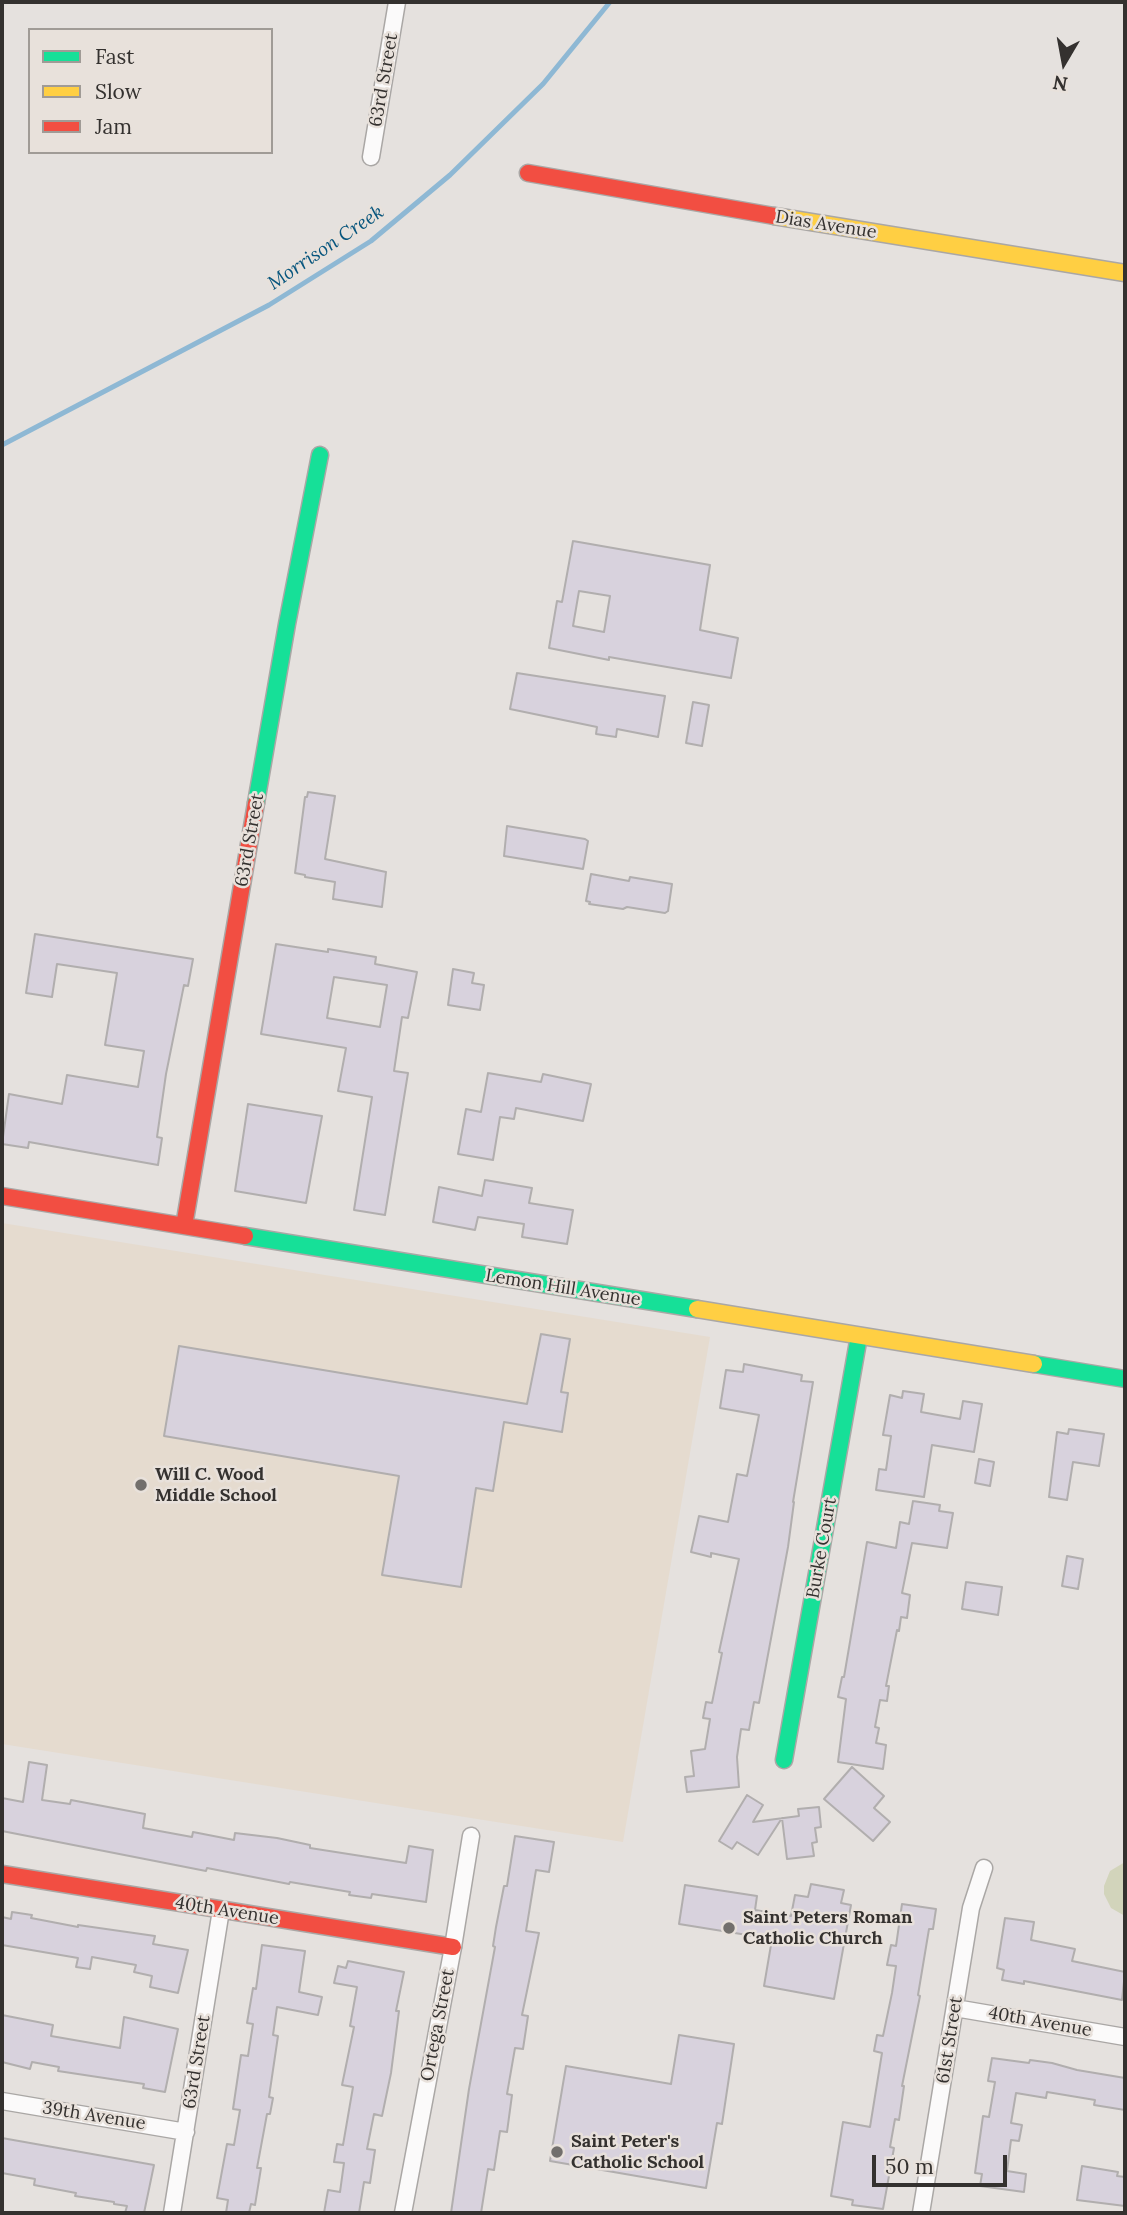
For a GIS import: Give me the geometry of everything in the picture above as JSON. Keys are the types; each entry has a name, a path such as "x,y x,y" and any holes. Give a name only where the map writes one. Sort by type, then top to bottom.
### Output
{"street":[{"name":"63rd Street","path":"370,158 397,2"},
{"name":"Dias Avenue","path":"528,173 1125,273"},
{"name":"63rd Street","path":"184,1226 287,624 320,455"},
{"name":"Lemon Hill Avenue","path":"2,1196 1125,1378"},
{"name":"Burke Court","path":"784,1760 859,1336"},
{"name":"Ortega Street","path":"403,2213 471,1836"},
{"name":"61st Street","path":"925,2213 971,1908 984,1868"},
{"name":"40th Avenue","path":"2,1874 453,1947"},
{"name":"63rd Street","path":"173,2213 220,1910"},
{"name":"40th Avenue","path":"955,2007 1125,2037"},
{"name":"39th Avenue","path":"2,2101 186,2132"}],"shaded area":[{"path":"2,1223 710,1337 623,1842 2,1744"}],"green space":[{"path":"1125,1862 1125,1916 1111,1908 1104,1894 1104,1886 1110,1871"}],"building":[{"path":"573,541 710,565 700,630 738,638 731,678 549,648 557,601 562,602","holes":["579,591 610,596 604,632 573,626"]},
{"path":"517,673 665,696 658,737 617,729 616,737 596,734 597,727 510,709"},
{"path":"693,702 709,705 702,746 686,743"},
{"path":"308,792 335,796 325,859 386,872 382,907 333,899 335,882 295,873 305,797"},
{"path":"507,826 585,839 588,841 583,869 504,856"},
{"path":"591,874 629,881 630,877 672,884 668,911 665,913 589,904 590,902 586,901"},
{"path":"35,934 193,959 188,986 184,985 166,1074 157,1137 162,1138 158,1165 29,1142 28,1148 2,1144 9,1094 62,1104 67,1075 138,1087 144,1051 105,1045 117,973 57,964 52,997 26,993"},
{"path":"276,944 376,957 375,964 417,972 408,1018 402,1017 394,1071 408,1073 385,1215 354,1210 372,1097 338,1091 346,1048 261,1034","holes":["334,977 387,985 380,1027 327,1018"]},
{"path":"453,969 474,973 472,983 484,985 480,1010 448,1005"},
{"path":"488,1073 541,1082 543,1074 591,1084 583,1121 516,1108 514,1119 500,1117 493,1160 458,1154 466,1109 481,1112"},
{"path":"248,1104 322,1116 306,1203 235,1191"},
{"path":"485,1180 532,1188 529,1203 573,1210 567,1244 522,1237 524,1224 478,1217 475,1230 433,1222 439,1187 482,1196"},
{"path":"541,1334 570,1339 561,1392 568,1393 562,1432 504,1422 493,1491 476,1488 461,1587 382,1575 399,1476 164,1436 179,1346 527,1404"},
{"path":"744,1364 802,1375 801,1381 813,1382 788,1547 759,1703 754,1702 749,1730 741,1729 737,1757 739,1787 687,1792 685,1777 694,1776 691,1751 705,1749 710,1719 703,1718 706,1702 712,1703 722,1653 719,1652 739,1559 691,1552 699,1516 728,1522 737,1474 747,1476 759,1415 720,1408 726,1370 743,1372"},
{"path":"903,1391 924,1394 921,1412 960,1419 963,1401 982,1404 974,1452 932,1445 924,1497 876,1490 879,1469 886,1470 891,1436 883,1435 890,1395 902,1398"},
{"path":"1069,1429 1104,1434 1099,1466 1073,1462 1067,1500 1049,1497 1057,1432 1068,1434"},
{"path":"979,1459 994,1462 990,1486 975,1483"},
{"path":"913,1501 940,1505 939,1511 953,1513 947,1548 912,1543 902,1593 910,1595 907,1618 901,1617 899,1631 897,1630 886,1686 889,1686 887,1701 880,1700 875,1727 879,1728 876,1743 886,1745 883,1769 838,1762 846,1699 838,1697 844,1677 867,1542 896,1548 900,1522 909,1524"},
{"path":"1067,1556 1083,1559 1078,1589 1062,1586"},
{"path":"966,1582 1002,1587 998,1615 962,1609"},
{"path":"29,1762 47,1765 42,1800 70,1804 71,1800 145,1814 143,1828 192,1837 193,1832 234,1840 235,1833 277,1838 310,1845 310,1848 406,1863 409,1846 433,1850 426,1902 372,1894 371,1898 349,1895 350,1892 290,1882 289,1884 207,1868 206,1871 2,1831 2,1798 23,1802"},
{"path":"852,1767 884,1796 874,1808 890,1822 873,1841 824,1799"},
{"path":"747,1795 763,1805 753,1822 782,1818 758,1855 737,1842 732,1849 719,1841"},
{"path":"819,1807 821,1827 815,1828 817,1842 812,1843 814,1856 787,1859 782,1818 799,1816 798,1809"},
{"path":"515,1836 554,1842 549,1872 536,1870 526,1931 539,1933 522,2015 528,2016 523,2049 515,2048 507,2094 512,2095 507,2132 500,2131 494,2170 488,2169 481,2213 451,2213 469,2089 495,1947 496,1927 504,1886 507,1886"},
{"path":"811,1884 844,1890 841,1903 851,1905 834,1999 764,1986 772,1939 679,1924 685,1885 757,1896 755,1910 791,1916 795,1895 808,1897"},
{"path":"902,1904 936,1909 933,1929 929,1929 918,1995 920,1996 902,2086 899,2120 895,2119 890,2147 894,2148 883,2209 852,2205 853,2200 831,2196 843,2122 870,2127 882,2053 874,2051 877,2035 883,2036 892,1993 896,1966 887,1965 891,1945 896,1946"},
{"path":"12,1912 78,1927 155,1936 153,1944 188,1950 178,1993 150,1987 152,1976 134,1972 136,1965 92,1957 90,1969 76,1967 78,1958 2,1945 2,1917 11,1919"},
{"path":"1005,1918 1034,1922 1031,1940 1075,1949 1072,1961 1125,1972 1122,2000 1024,1981 1024,1984 1002,1980 1004,1970 997,1968"},
{"path":"262,1945 305,1951 299,1992 322,1997 318,2015 277,2007 273,2035 278,2036 269,2097 273,2098 270,2114 267,2114 257,2168 261,2168 255,2205 251,2204 249,2213 226,2213 228,2200 217,2198 227,2144 234,2145 240,2110 233,2109 241,2055 248,2056 253,2024 247,2023 253,1988 256,1989"},
{"path":"348,1961 404,1972 396,2011 399,2011 391,2073 382,2116 374,2114 367,2149 375,2150 370,2183 364,2182 359,2213 324,2213 328,2190 340,2192 344,2163 334,2162 337,2144 343,2145 353,2087 342,2085 354,2027 350,2026 357,1987 334,1983 338,1966 346,1968"},
{"path":"2,2015 53,2025 51,2036 120,2048 124,2017 178,2029 165,2092 143,2088 144,2084 58,2071 59,2067 32,2062 30,2069 2,2062"},
{"path":"679,2035 734,2044 722,2124 717,2123 706,2188 550,2161 566,2066 671,2084"},
{"path":"992,2058 1052,2063 1125,2078 1125,2110 1094,2105 1095,2100 1047,2092 1046,2098 1016,2093 1011,2123 1022,2125 1019,2141 1011,2140 1007,2171 1026,2174 1024,2192 980,2186 982,2174 975,2173 983,2116 989,2117 995,2082 988,2081"},
{"path":"2,2138 154,2165 144,2213 125,2213 127,2206 75,2196 76,2193 34,2185 35,2179 2,2173"},
{"path":"1082,2166 1118,2172 1117,2176 1125,2177 1125,2206 1077,2200"}],"waterway":[{"name":"Morrison Creek","path":"2,445 269,305 371,241 450,175 543,84 610,2"}],"traffic: fast":[{"path":"256,803 320,455"},
{"path":"245,1236 697,1309"},
{"path":"784,1760 859,1336"},
{"path":"1034,1364 1125,1379"}],"traffic: slow":[{"path":"774,216 1125,273"},
{"path":"697,1309 1034,1364"}],"traffic: jam":[{"path":"528,173 774,216"},
{"path":"184,1226 256,803"},
{"path":"2,1196 245,1236"},
{"path":"2,1874 453,1947"}],"place":[{"name":"Will C. Wood Middle School","path":"141,1485"},
{"name":"Saint Peters Roman Catholic Church","path":"729,1928"},
{"name":"Saint Peter's Catholic School","path":"557,2152"}]}
